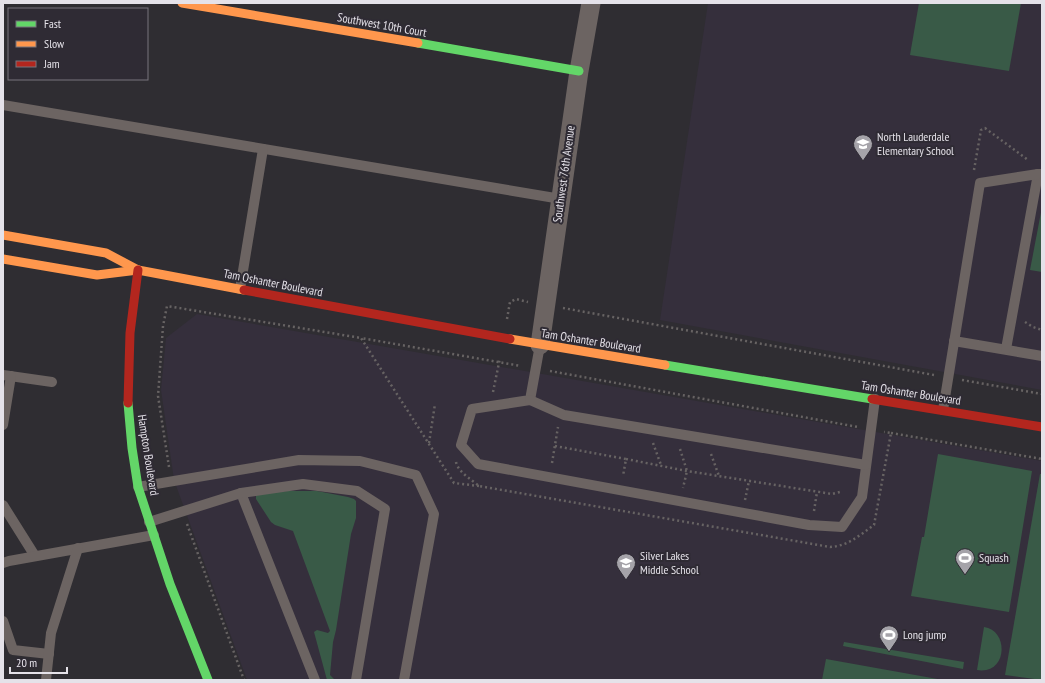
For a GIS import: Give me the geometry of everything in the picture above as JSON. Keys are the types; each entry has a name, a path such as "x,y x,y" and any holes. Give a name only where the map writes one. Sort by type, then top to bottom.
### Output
{"street":[{"name":"Southwest 10th Court","path":"182,3 579,71"},
{"name":"Southwest 76th Avenue","path":"540,345 590,3"},
{"name":"Tam Oshanter Boulevard","path":"3,235 106,253 138,270"},
{"name":"Tam Oshanter Boulevard","path":"3,259 96,275 138,270 540,345 1042,426"},
{"name":"Hampton Boulevard","path":"138,270 130,333 128,371 128,402 132,448 138,487 170,584 208,680"}],"lane":[{"path":"3,105 561,199"},
{"path":"240,289 263,149"},
{"path":"943,410 980,183 1040,174 1006,349"},
{"path":"954,341 1042,356"},
{"path":"530,400 540,345"},
{"path":"3,425 7,375 52,382"},
{"path":"866,465 564,415 530,400 472,409 461,445 478,464 809,525 842,527 862,497 875,399"},
{"path":"138,487 299,460 360,461 416,475 434,514 404,680"},
{"path":"149,522 241,493 303,484 357,490 386,509 356,680"},
{"path":"241,493 315,680"},
{"path":"3,506 35,556"},
{"path":"3,563 154,535"},
{"path":"46,680 51,633 78,548"},
{"path":"3,621 13,650 49,654"}],"path":[{"path":"172,481 158,396 163,326 168,306 500,362"},
{"path":"584,311 1042,394"},
{"path":"362,338 454,483 479,486"},
{"path":"429,444 435,404"},
{"path":"546,498 560,414"},
{"path":"648,429 661,466"},
{"path":"891,433 1042,459"},
{"path":"675,434 687,471 677,520"},
{"path":"705,438 719,476"},
{"path":"555,446 687,471 832,494 840,492"},
{"path":"617,510 626,459"},
{"path":"182,511 244,680"}],"shaded area":[{"name":"North Lauderdale Elementary School","path":"708,3 1042,3 1042,390 660,320"},
{"name":"Silver Lakes Middle School","path":"197,314 1042,461 1042,680 247,680 174,480 161,390 166,338"}],"green space":[{"path":"919,3 1021,3 1009,71 910,55"},
{"path":"1042,207 1042,272 1030,270"},
{"path":"938,454 1032,471 1009,612 911,596 922,537 924,537"},
{"path":"1040,474 1042,474 1042,680 1005,675"},
{"path":"287,491 317,491 348,497 356,501 356,518 351,534 333,642 330,675 335,680 327,680 314,632 317,630 328,633 330,631 293,531 275,525 271,522 256,499 256,494"},
{"path":"984,627 992,630 998,636 1001,643 1002,652 995,666 987,670 977,670"},
{"name":"Long jump","path":"844,642 964,662 963,669 843,646"},
{"path":"826,659 943,680 822,680"}],"traffic: fast":[{"path":"418,43 579,71"},
{"path":"665,365 872,399"},
{"path":"128,403 132,448 138,487 170,584 208,680"}],"traffic: slow":[{"path":"182,3 418,43"},
{"path":"3,235 106,253 138,270"},
{"path":"3,259 97,275 138,270 244,290"},
{"path":"510,339 665,365"}],"traffic: jam":[{"path":"128,403 130,333 138,270"},
{"path":"244,290 510,339"},
{"path":"872,399 1042,427"}],"place":[{"name":"North Lauderdale Elementary School","path":"863,161"},
{"name":"Squash","path":"965,575"},
{"name":"Silver Lakes Middle School","path":"626,580"},
{"name":"Long jump","path":"889,652"}]}
